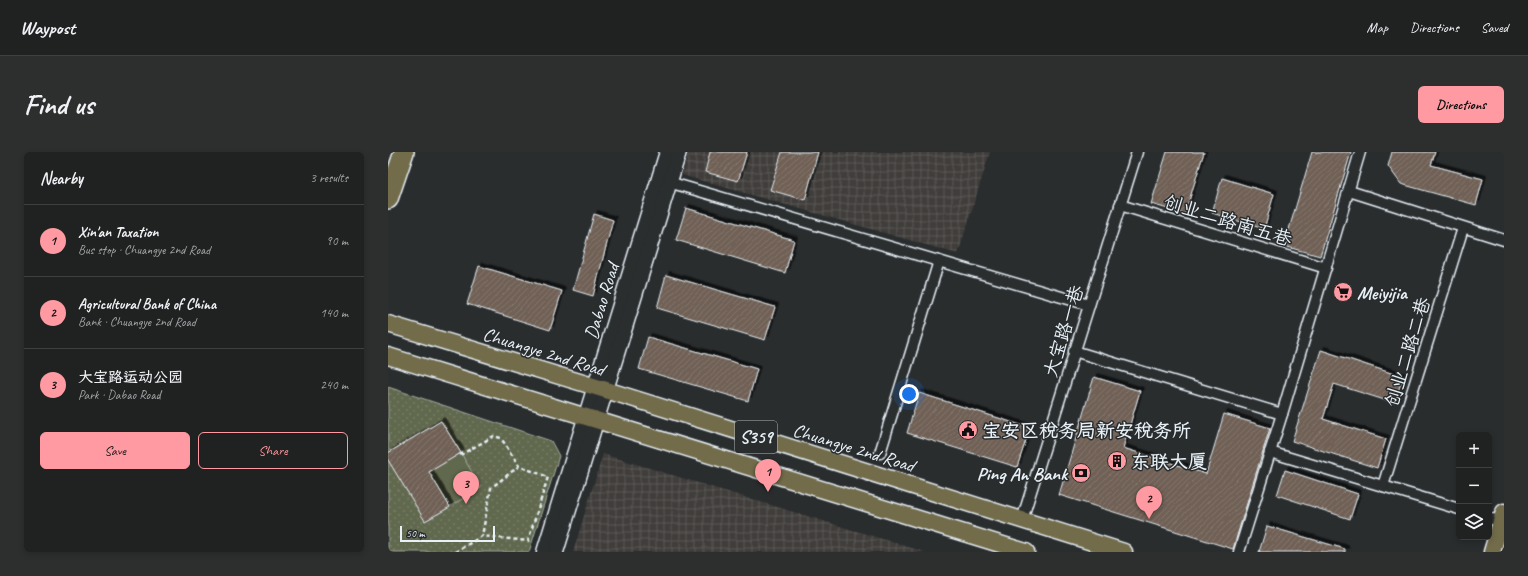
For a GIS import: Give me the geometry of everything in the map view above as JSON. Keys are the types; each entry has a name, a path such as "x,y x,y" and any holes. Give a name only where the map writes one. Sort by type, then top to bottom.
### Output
{"highway":[{"path":"388,199 404,152"}],"main road":[{"name":"Dabao Road","path":"544,552 591,417 664,180 667,152"},
{"name":"Dabao Road","path":"664,180 679,152"},
{"name":"Chuangye 2nd Road","path":"388,324 600,388 1124,552"},
{"name":"S359","path":"388,356 591,417 1006,549 1026,552"},
{"name":"Dabao Road","path":"556,552 591,417"},
{"path":"1492,552 1498,518"}],"street":[{"name":"大宝路一巷","path":"1022,520 1137,152"},
{"path":"1239,552 1282,414 1360,152"},
{"path":"664,180 1089,305"},
{"path":"1349,191 1504,240"},
{"name":"创业二路南五巷","path":"1120,205 1326,268"},
{"name":"创业二路二巷","path":"1383,486 1463,228"},
{"path":"880,453 939,261"},
{"path":"1074,351 1282,414"},
{"path":"1270,452 1456,508"}],"path":[{"path":"455,552 482,536 528,541 548,478 519,466 501,438 494,436 460,455"},
{"path":"482,536 491,488 519,466"}],"shaded area":[{"path":"689,152 990,152 958,254 682,175"},
{"path":"603,454 925,552 573,552"}],"green space":[{"path":"388,387 551,441 559,456 529,552 388,552"},
{"path":"461,453 481,488 428,519 408,484"}],"building":[{"path":"710,152 747,152 738,181 705,172"},
{"path":"782,152 818,152 805,200 770,190"},
{"path":"1167,152 1204,152 1185,214 1151,204"},
{"path":"1312,152 1351,152 1320,256 1284,246"},
{"path":"1392,152 1435,152 1431,165 1483,179 1476,205 1401,184 1388,166"},
{"path":"1222,178 1274,194 1264,229 1212,213"},
{"path":"686,208 794,240 785,273 676,240"},
{"path":"594,214 613,220 593,296 573,290"},
{"path":"479,266 562,291 550,330 467,304"},
{"path":"666,275 775,307 765,340 657,308"},
{"path":"648,337 757,369 748,401 639,369"},
{"path":"1321,350 1403,377 1394,403 1334,384 1323,419 1386,439 1377,468 1292,441"},
{"name":"东联大厦","path":"1094,377 1140,391 1123,448 1206,474 1224,414 1270,428 1233,549 1059,495"},
{"name":"宝安区税务局新安税务所","path":"919,393 1030,428 1017,467 907,433"},
{"path":"441,421 461,453 429,472 450,507 425,521 388,460 388,453"},
{"path":"1285,470 1358,494 1350,519 1277,495"},
{"path":"1267,526 1345,549 1345,552 1259,552"}],"place":[{"name":"Meiyijia","path":"1343,292"},
{"name":"宝安区税务局新安税务所","path":"968,430"},
{"name":"东联大厦","path":"1117,461"},
{"name":"Ping An Bank","path":"1081,473"},
{"name":"Xin'an Taxation","path":"768,492"},
{"name":"大宝路运动公园","path":"466,504"},
{"name":"Agricultural Bank of China","path":"1149,519"}]}
